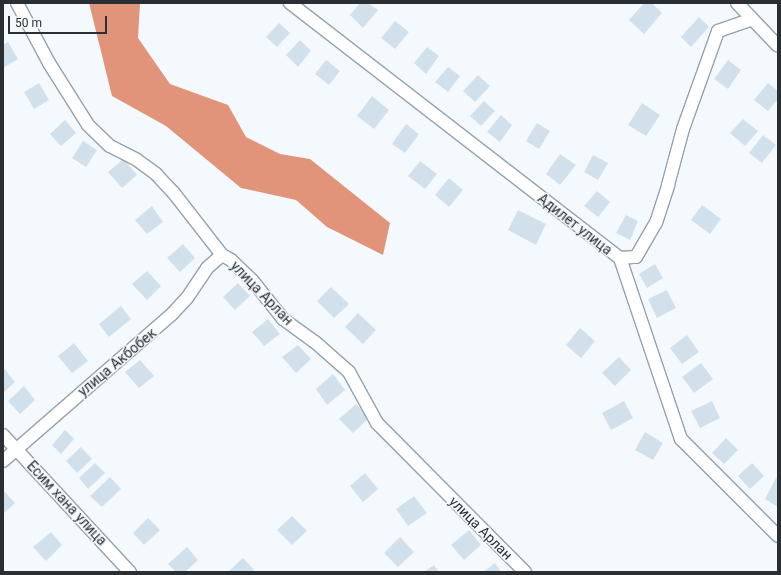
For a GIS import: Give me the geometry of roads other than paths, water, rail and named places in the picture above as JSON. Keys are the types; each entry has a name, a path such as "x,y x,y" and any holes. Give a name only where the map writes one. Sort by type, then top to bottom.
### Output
{"street":[{"name":"улица Арлан","path":"17,3 49,63 88,125 110,146 137,160 156,174 173,192 222,255 231,260 252,280 283,318 315,342 349,372 377,422 525,572"},
{"name":"Адилет улица","path":"290,3 620,258 681,439 778,536"},
{"path":"737,3 778,46"},
{"path":"620,258 636,257 656,223 683,129 718,31 752,19"},
{"name":"улица Акбобек","path":"3,460 17,450 172,314 187,298 207,268 222,255"},
{"name":"Есим хана улица","path":"3,435 130,572"}]}
